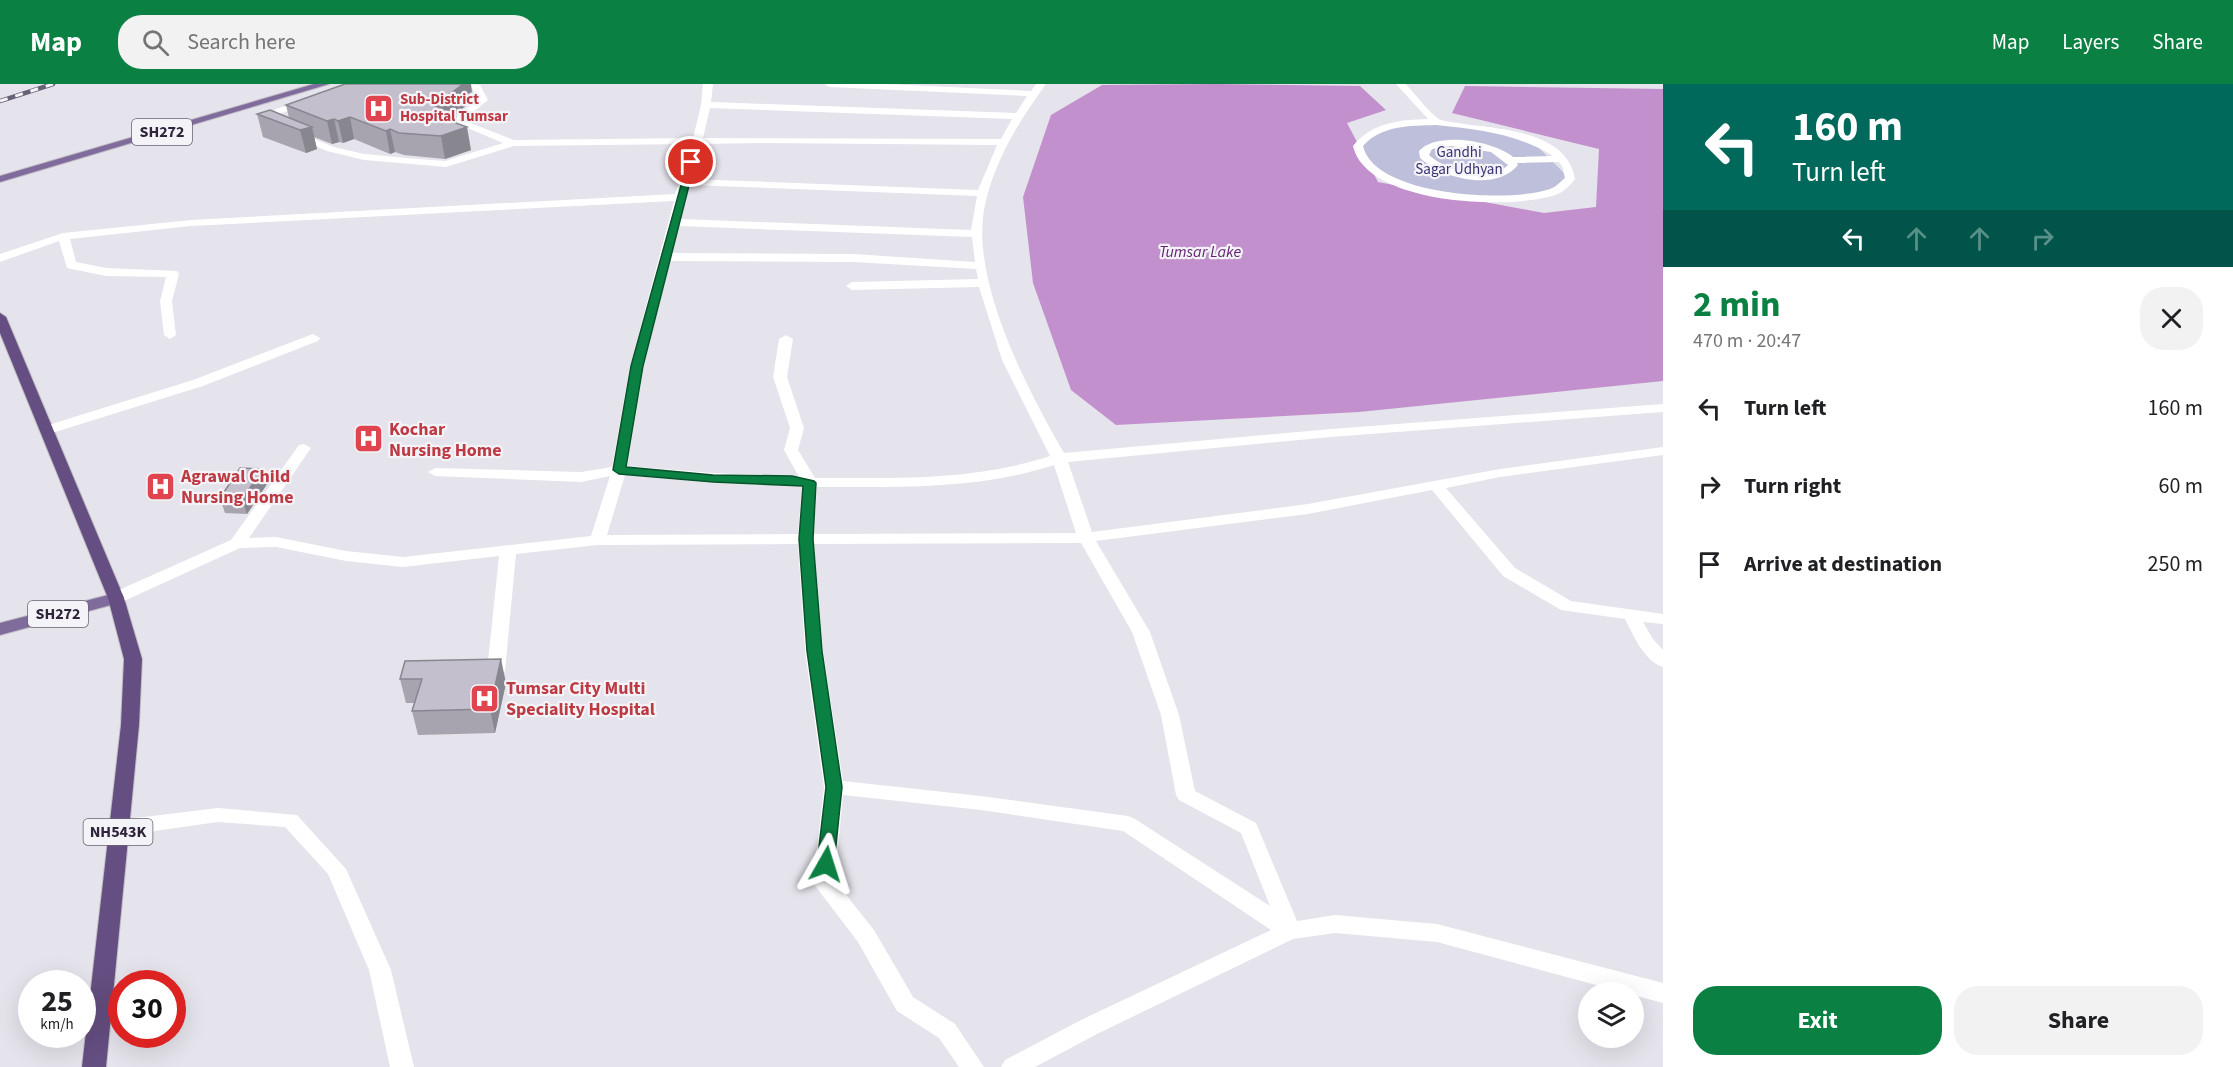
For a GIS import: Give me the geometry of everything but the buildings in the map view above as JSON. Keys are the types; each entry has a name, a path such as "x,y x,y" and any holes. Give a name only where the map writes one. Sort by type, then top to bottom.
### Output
{"highway":[{"name":"NH543K","path":"0,317 116,598 134,659 94,1067"}],"main road":[{"name":"SH272","path":"0,179 324,84"},
{"name":"SH272","path":"0,629 116,598"}],"street":[{"path":"470,84 477,87 483,100 456,121 513,143"},
{"path":"598,540 619,470 637,366 682,189 697,142 706,105 708,84"},
{"path":"829,84 1037,89"},
{"path":"1404,84 1436,122"},
{"path":"1037,89 1004,142 983,193 977,225 983,283 1000,342 1059,458 1086,538 1141,632 1170,716 1186,795 1249,828 1290,931"},
{"path":"293,94 314,99 279,111 271,119 275,127 331,149 364,157 446,164 513,143 1004,142"},
{"path":"706,105 1020,116"},
{"path":"1436,122 1503,131 1532,141 1555,153 1561,159 1568,166 1570,179 1558,190 1536,197 1504,200 1468,198 1432,192 1400,183 1376,171 1361,158 1358,146 1365,135 1390,126 1436,122"},
{"path":"1510,160 1513,165 1510,170 1504,173 1479,176 1449,171 1428,162 1424,151 1429,147 1451,143 1493,150 1510,160 1561,159"},
{"path":"0,258 63,236 191,223 682,189 983,193"},
{"path":"674,222 978,234"},
{"path":"63,236 71,265 105,272 173,274 166,301 170,335"},
{"path":"665,257 853,258 981,266"},
{"path":"852,286 983,283"},
{"path":"47,430 198,383 313,338"},
{"path":"786,339 780,377 797,428 791,450 810,483 806,539 814,651 834,787 824,883 866,936 905,1004 947,1031 972,1067"},
{"path":"435,472 580,477 619,470 810,483 934,482 1032,469 1059,458 1229,441 1568,418 1663,408"},
{"path":"237,543 304,448"},
{"path":"116,598 237,543 276,542 346,556 403,562 598,540 1086,538 1308,509 1500,473 1663,452"},
{"path":"1436,485 1509,572 1566,606 1663,619"},
{"path":"496,671 508,550"},
{"path":"1631,615 1646,642 1663,661"},
{"path":"834,787 981,803 1128,824 1290,931"},
{"path":"119,828 218,815 290,820 336,869 380,970 402,1067"},
{"path":"1013,1067 1089,1027 1290,931 1335,924 1437,933 1663,993"}],"green space":[{"name":"Gandhi Sagar Udhyan","path":"1436,122 1469,125 1532,141 1570,179 1559,190 1504,200 1432,192 1376,171 1358,146 1381,128"}],"water":[{"name":"Tumsar Lake","path":"1102,85 1360,86 1386,110 1347,123 1378,182 1544,213 1596,207 1599,149 1452,113 1465,86 1663,89 1663,381 1359,412 1116,425 1071,390 1033,283 1023,197 1051,115"}],"railway":[{"path":"0,101 53,84"}],"place":[{"name":"Sub-District Hospital Tumsar","path":"379,108"},
{"name":"Kochar Nursing Home","path":"368,439"},
{"name":"Agrawal Child Nursing Home","path":"160,486"},
{"name":"Tumsar City Multi Speciality Hospital","path":"485,698"}],"route":[{"path":"691,162 680,196 637,366 619,470 810,483 806,539 814,651 834,787 826,864"}]}
